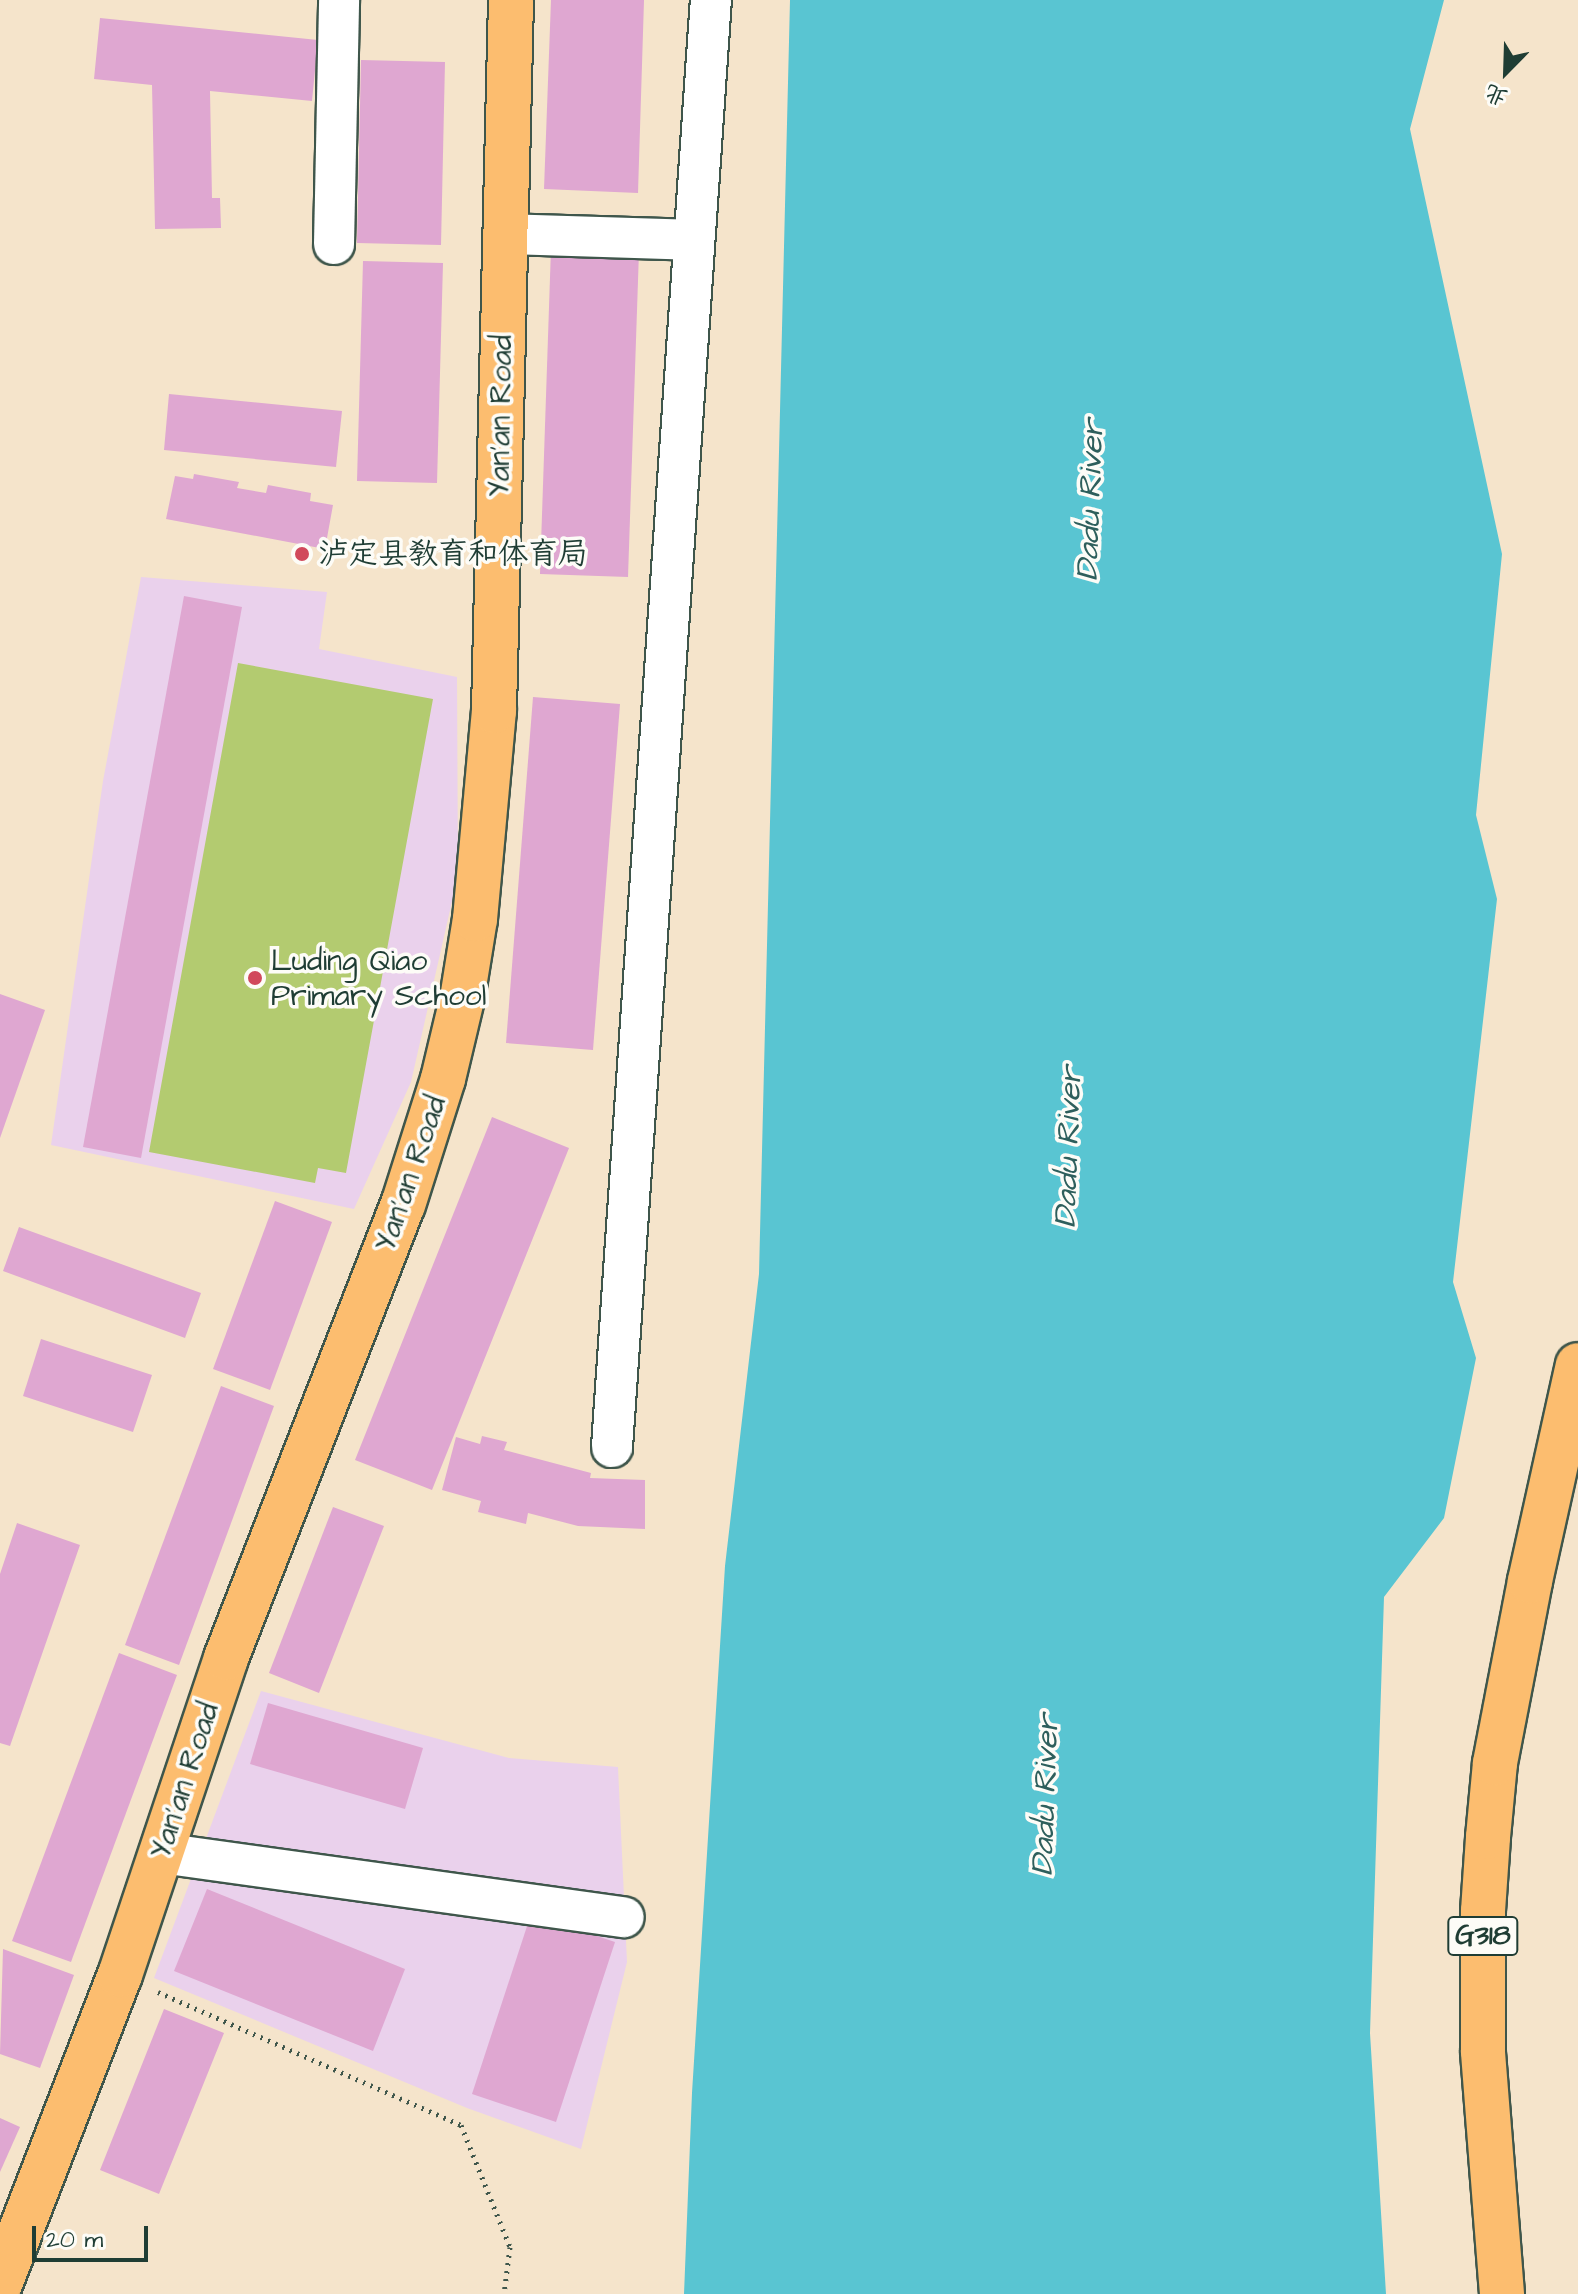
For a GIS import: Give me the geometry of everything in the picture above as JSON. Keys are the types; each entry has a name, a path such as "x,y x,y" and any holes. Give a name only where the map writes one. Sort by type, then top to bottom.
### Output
{"main road":[{"name":"Yan'an Road","path":"0,2284 120,1975 226,1658 403,1205 443,1079 462,999 475,919 494,711 511,0"},
{"name":"G318","path":"1502,2294 1483,2051 1483,1911 1495,1763 1530,1581 1578,1365"}],"street":[{"path":"334,244 339,0"},
{"path":"612,1447 711,0"},
{"path":"505,234 694,240"},
{"path":"161,1853 624,1917"}],"path":[{"path":"120,1975 461,2125 510,2247 504,2294"}],"shaded area":[{"name":"Luding Qiao Primary School","path":"141,577 327,592 319,649 457,677 458,875 411,1082 354,1209 51,1145 103,781"},
{"path":"261,1691 509,1758 618,1767 627,1962 581,2149 467,2108 154,1978"}],"green space":[{"path":"238,663 433,699 346,1173 318,1168 315,1183 149,1152"}],"water":[{"name":"Dadu River","path":"790,0 1444,0 1410,129 1502,554 1476,815 1497,899 1453,1282 1476,1358 1444,1518 1384,1597 1370,2033 1386,2294 684,2294 692,2093 725,1566 759,1274"}],"building":[{"path":"551,0 644,0 638,193 544,189"},
{"path":"100,18 318,40 312,101 210,91 212,198 220,198 221,228 155,229 152,85 94,79"},
{"path":"361,60 445,62 441,245 357,243"},
{"path":"551,248 639,251 628,577 540,574"},
{"path":"363,261 443,263 437,483 357,481"},
{"path":"169,394 342,411 336,467 164,450"},
{"path":"194,474 239,482 237,488 266,493 268,485 311,493 310,501 333,505 325,549 166,519 175,476 193,479"},
{"path":"184,596 242,607 141,1158 83,1147"},
{"path":"533,697 620,704 593,1050 506,1043"},
{"path":"0,994 45,1010 0,1138"},
{"path":"492,1117 569,1148 432,1490 355,1460"},
{"path":"275,1201 332,1222 270,1390 213,1369"},
{"path":"19,1227 201,1293 185,1338 3,1271"},
{"path":"41,1339 152,1375 133,1432 23,1396"},
{"path":"221,1386 274,1406 179,1665 125,1645"},
{"path":"482,1436 507,1442 504,1450 591,1473 590,1478 645,1480 645,1529 578,1526 528,1513 526,1524 478,1512 481,1501 442,1490 456,1437 480,1444"},
{"path":"333,1507 384,1526 319,1693 269,1673"},
{"path":"17,1523 80,1545 10,1746 0,1743 0,1574"},
{"path":"119,1653 177,1675 71,1962 12,1941"},
{"path":"268,1703 423,1748 405,1809 250,1764"},
{"path":"207,1889 405,1969 373,2051 174,1971"},
{"path":"531,1914 615,1942 556,2122 472,2094"},
{"path":"3,1949 74,1975 40,2068 0,2054"},
{"path":"164,2009 224,2033 159,2194 100,2170"},
{"path":"0,2118 20,2127 0,2172"}],"place":[{"name":"泸定县教育和体育局","path":"302,554"},
{"name":"Luding Qiao Primary School","path":"255,978"}]}
